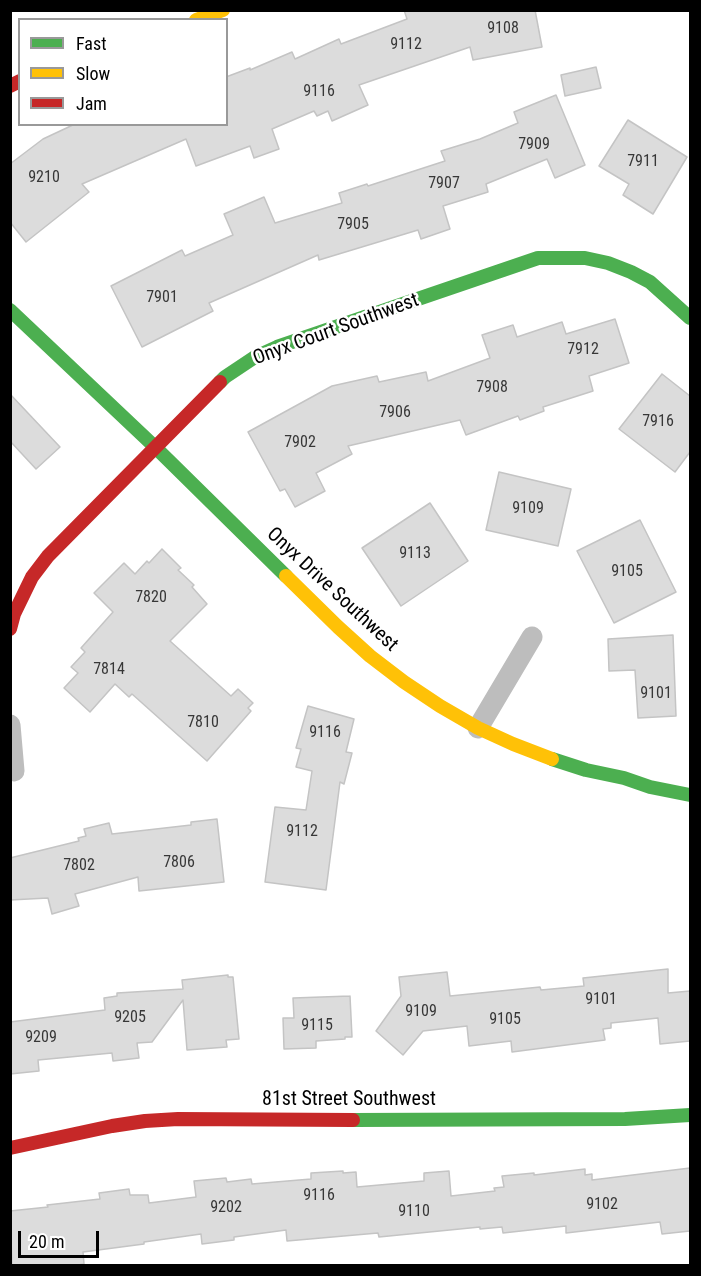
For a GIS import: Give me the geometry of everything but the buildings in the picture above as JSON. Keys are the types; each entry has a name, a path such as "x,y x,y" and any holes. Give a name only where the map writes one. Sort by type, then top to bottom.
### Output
{"street":[{"path":"201,18 223,10"},
{"name":"Onyx Court Southwest","path":"10,629 14,614 32,577 48,556 225,377 255,357 277,347 538,258 585,258 608,263 631,272 650,282 690,318"},
{"name":"Onyx Drive Southwest","path":"10,310 155,447 330,619 370,656 413,688 478,728 549,758 650,787 690,795"},
{"path":"478,728 532,638"},
{"path":"10,725 14,771"},
{"name":"81st Street Southwest","path":"10,1148 112,1126 178,1119 625,1119 690,1115"}],"traffic: fast":[{"path":"220,382 255,357 277,347 538,258 585,258 608,263 631,272 650,282 690,318"},
{"path":"10,310 155,447 286,576"},
{"path":"552,759 650,787 690,795"},
{"path":"353,1120 625,1119 690,1115"}],"traffic: slow":[{"path":"201,18 223,10"},
{"path":"286,576 370,656 404,682 478,728 552,759"}],"traffic: jam":[{"path":"10,86 18,82"},
{"path":"10,629 14,614 32,577 48,556 220,382"},
{"path":"10,1148 145,1121 178,1119 353,1120"}]}
